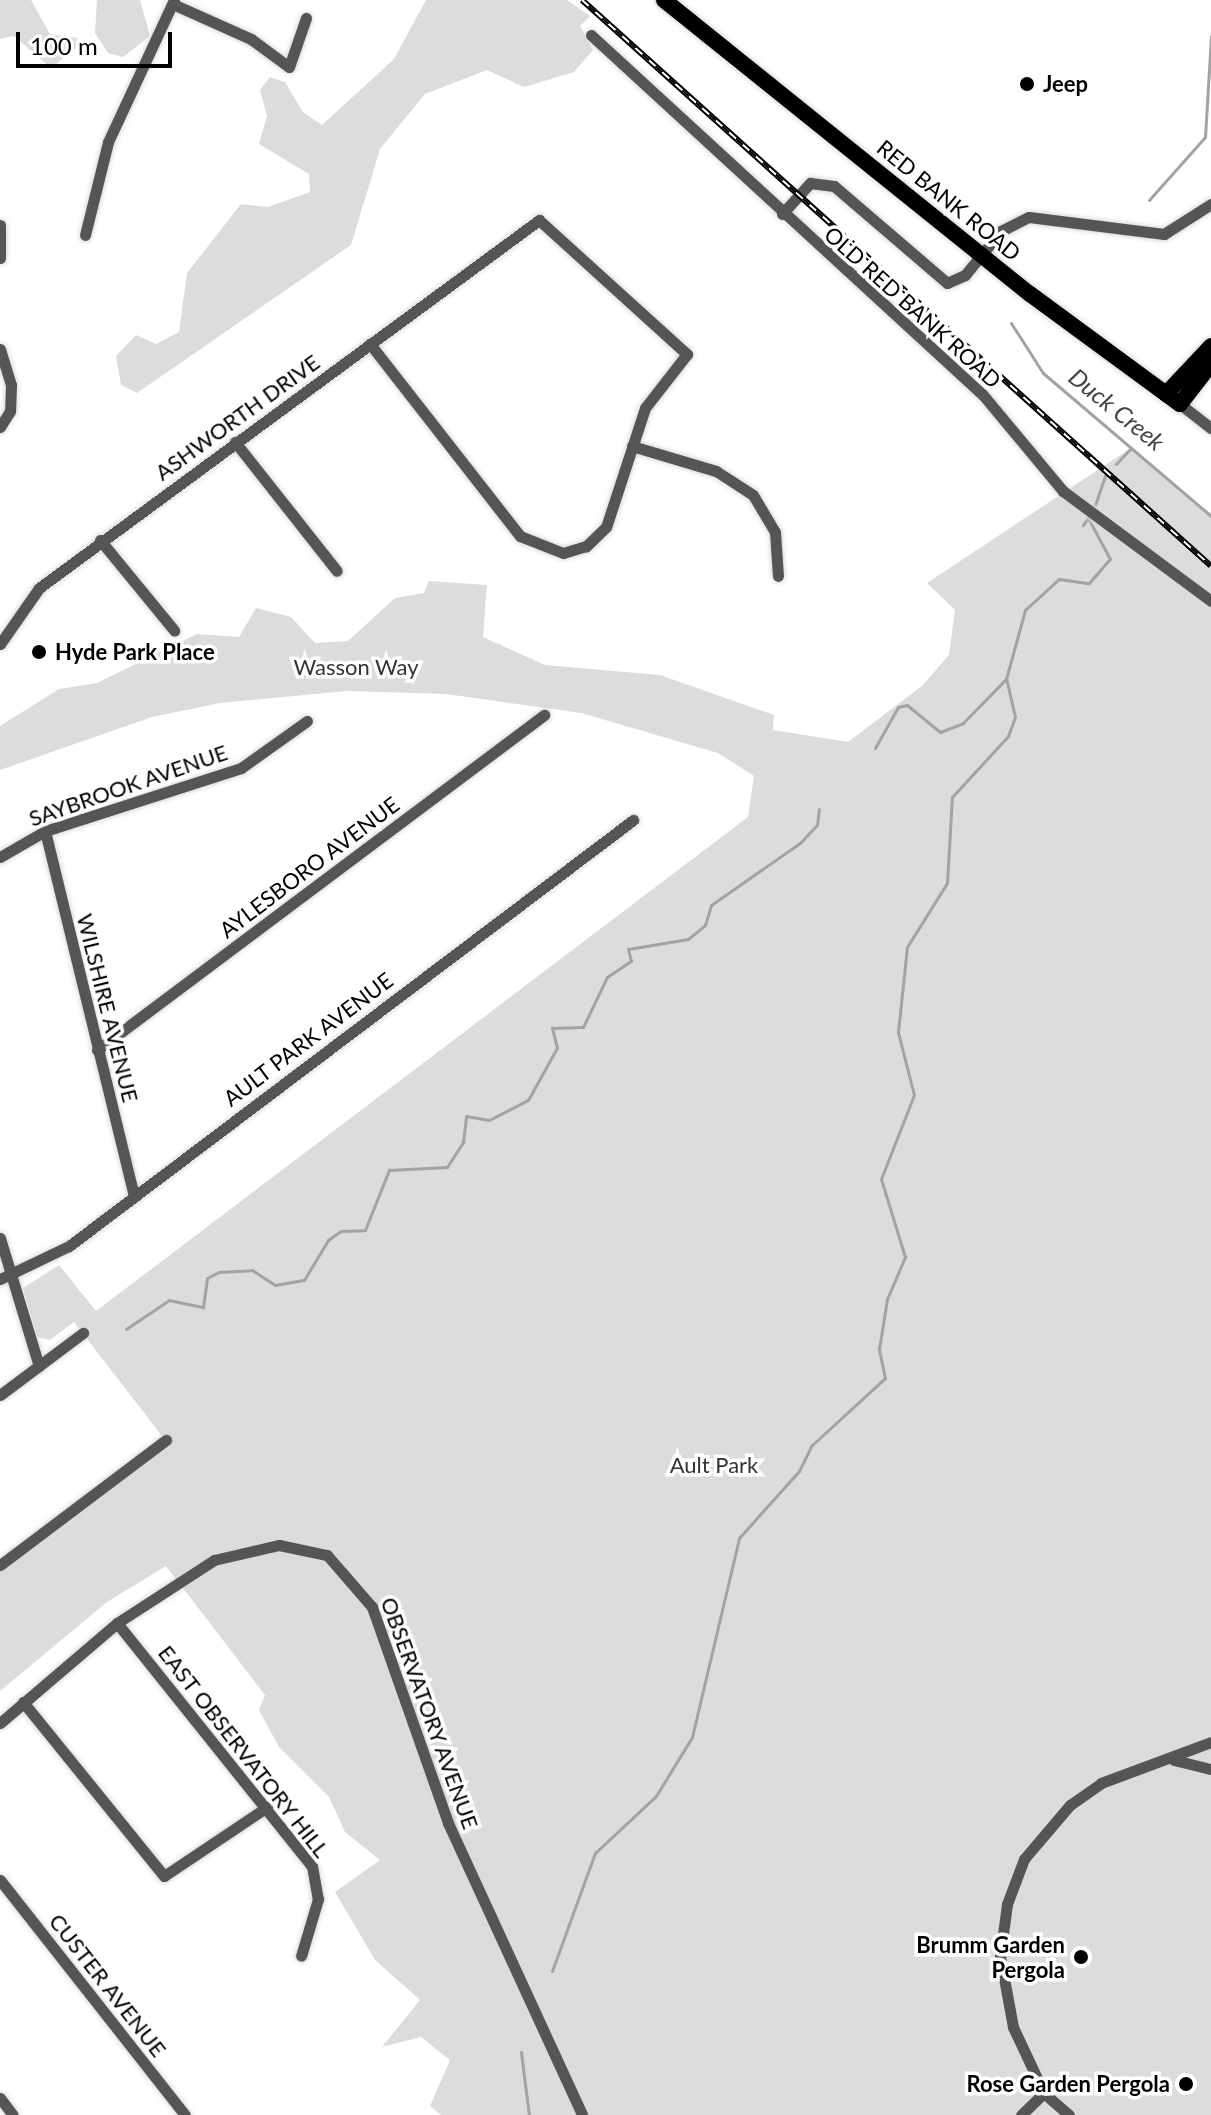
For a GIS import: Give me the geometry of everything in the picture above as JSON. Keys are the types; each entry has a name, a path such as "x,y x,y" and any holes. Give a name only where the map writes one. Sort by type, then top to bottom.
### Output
{"highway":[{"name":"RED BANK ROAD","path":"664,0 979,254 1173,399"},
{"path":"1173,399 1211,346"},
{"path":"1173,399 1211,364"}],"street":[{"path":"85,235 108,142 174,3 251,39 289,67 306,18"},
{"name":"OLD RED BANK ROAD","path":"591,35 782,214 983,395 1063,491 1211,601"},
{"path":"782,214 804,187 822,181 941,281 960,279 979,254 1029,217 1164,234 1211,204"},
{"name":"ASHWORTH DRIVE","path":"0,644 29,598 100,540 539,220 687,354 652,396 632,446"},
{"path":"0,225 0,258"},
{"path":"370,344 520,536 544,551 572,551 601,535 632,446 716,471 753,495 775,532 778,576"},
{"path":"0,349 11,385 10,411 0,427"},
{"name":"RED BANK ROAD","path":"1173,399 1211,428"},
{"path":"235,442 337,571"},
{"path":"100,540 174,630"},
{"name":"AYLESBORO AVENUE","path":"97,1050 544,715"},
{"name":"SAYBROOK AVENUE","path":"0,857 45,831 219,778 307,721"},
{"name":"AULT PARK AVENUE","path":"5,1278 69,1246 633,820"},
{"name":"WILSHIRE AVENUE","path":"45,831 134,1195"},
{"path":"0,1238 5,1278 39,1366"},
{"path":"0,1395 83,1333"},
{"path":"0,1565 166,1440"},
{"name":"OBSERVATORY AVENUE","path":"0,1723 117,1623 241,1550 299,1547 350,1574 372,1607 453,1835 582,2115"},
{"name":"EAST OBSERVATORY HILL","path":"117,1623 267,1807 316,1876 318,1899 301,1956"},
{"path":"23,1702 164,1876 267,1807"},
{"path":"1069,2115 1044,2093 1007,2009 1000,1956 1007,1904 1024,1859 1070,1805 1128,1771 1174,1760 1211,1742"},
{"path":"1174,1760 1211,1769"},
{"name":"CUSTER AVENUE","path":"0,1880 185,2115"},
{"path":"1021,2115 1044,2093"},
{"path":"0,2098 13,2115"}],"green space":[{"path":"0,0 31,0 50,34 77,38 75,49 51,68 14,36 0,39"},
{"path":"97,0 140,0 150,36 123,57 108,53 95,33"},
{"path":"426,0 567,0 590,16 580,26 593,50 574,72 524,87 487,70 425,94 380,149 351,245 137,393 121,385 116,356 136,335 156,344 179,332 187,273 241,204 268,207 310,192 309,174 259,144 267,116 260,90 270,77 285,82 303,112 322,125 394,59"},
{"name":"Ault Park","path":"1131,448 1211,516 1211,2115 441,2115 430,2106 450,2060 421,2037 382,2047 420,2000 375,1960 335,1892 380,1860 345,1832 329,1797 279,1747 259,1710 265,1695 166,1566 107,1602 0,1691 0,1565 165,1440 74,1322 50,1340 37,1337 23,1288 59,1265 96,1311 748,817 754,776 718,753 581,713 446,694 347,691 220,703 152,717 0,770 0,726 59,689 97,683 197,634 239,637 256,608 291,617 315,643 348,641 395,598 424,593 429,581 487,585 483,637 545,665 660,675 774,715 773,730 848,742 922,686 949,655 955,610 927,583"}],"waterway":[{"path":"1149,200 1205,137 1211,36"},
{"name":"Duck Creek","path":"1011,323 1043,373 1211,516"},
{"path":"1116,464 1131,448"},
{"path":"1095,505 1105,476"},
{"path":"552,1971 595,1853 656,1796 692,1737 739,1538 799,1471 811,1446 885,1378 879,1349 887,1299 905,1257 881,1179 914,1095 898,1032 907,947 947,883 952,797 1008,736 1015,717 1006,679 1025,610 1059,579 1089,583 1110,559 1088,518 1083,525"},
{"path":"875,748 898,707 907,705 940,732 963,723 1006,679"},
{"path":"126,1329 169,1300 203,1307 207,1278 219,1272 252,1270 275,1285 304,1280 328,1240 341,1231 365,1230 389,1170 447,1167 463,1142 466,1116 489,1120 528,1100 557,1048 552,1028 583,1027 607,977 631,961 628,949 688,939 705,925 711,905 800,843 817,825 819,809"},
{"path":"521,2052 529,2115"}],"railway":[{"path":"582,0 1211,566"}],"place":[{"name":"Jeep","path":"1027,84"},
{"name":"Hyde Park Place","path":"39,652"},
{"name":"Brumm Garden Pergola","path":"1081,1957"},
{"name":"Rose Garden Pergola","path":"1186,2084"}],"park label":[{"name":"Wasson Way","path":"356,667"}]}
